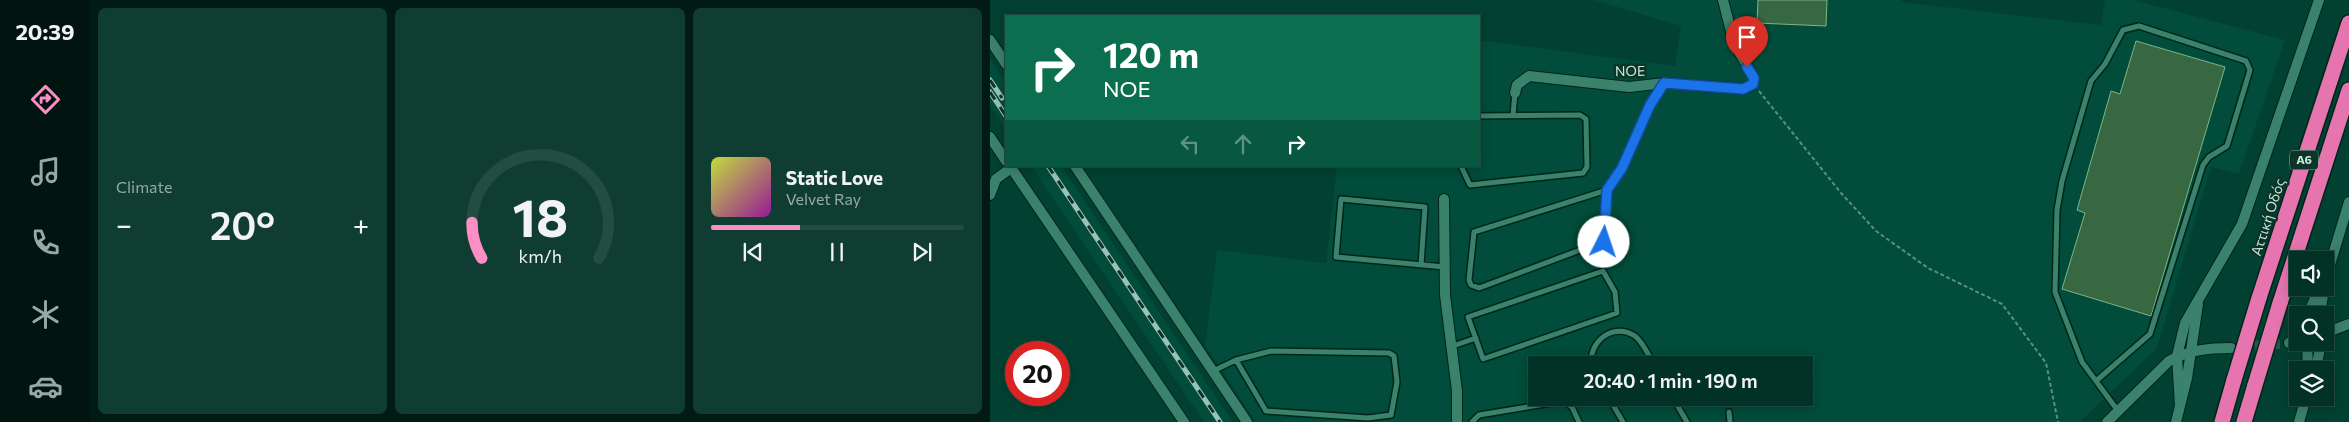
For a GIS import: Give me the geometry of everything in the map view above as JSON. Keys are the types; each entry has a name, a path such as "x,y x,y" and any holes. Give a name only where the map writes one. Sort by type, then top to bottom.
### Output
{"highway":[{"name":"Αττική Οδός","path":"2222,422 2259,298 2349,23"},
{"name":"Α6","path":"2244,422 2280,303 2349,90"}],"street":[{"path":"1723,0 1734,43 1752,73 1753,84"},
{"path":"2180,406 2177,384 2177,356 2185,323 2242,224 2319,0"},
{"path":"990,40 1005,62"},
{"name":"NOE","path":"1515,93 1517,85 1530,76 1629,87 1664,83 1743,89 1753,84"},
{"path":"990,137 1005,159"},
{"path":"990,195 996,179 1007,167"},
{"path":"1010,167 1184,422"},
{"path":"1076,167 1247,422"},
{"path":"1444,199 1447,320 1453,346 1458,391 1457,422"},
{"path":"2334,251 2349,202"},
{"path":"2176,422 2187,378 2199,300"},
{"path":"2334,330 2349,324"},
{"path":"2194,325 2195,336 2200,341 2219,348"},
{"path":"2107,422 2169,361 2177,356 2191,352 2231,348"},
{"path":"2150,380 2156,376 2168,375 2177,384"},
{"path":"2299,422 2304,406"}],"lane":[{"path":"2096,381 2150,334 2203,164 2209,157 2227,146 2250,70 2246,61 2139,26 2123,30 2105,64 2092,81 2062,181 2057,210 2055,292 2082,362 2118,411"},
{"path":"1607,190 1474,232 1469,280 1471,286 1479,288 1604,242 1607,190 1622,168 1650,105 1664,83"},
{"path":"1514,115 1515,93"},
{"path":"1461,167 1470,185 1584,173 1587,167 1586,119 1580,115 1480,116"},
{"path":"1421,265 1425,207 1341,199 1336,257 1446,268"},
{"path":"1603,271 1615,292 1617,313 1483,359 1476,338 1468,317 1603,271"},
{"path":"1592,356 1593,349 1599,340 1609,333 1622,331 1639,339 1649,356"},
{"path":"1453,346 1476,338"},
{"path":"1213,371 1236,360 1271,351 1389,353 1394,356 1397,382 1391,415 1368,418 1266,411 1236,360"},
{"path":"1472,422 1479,415 1563,401 1572,407 1580,422"},
{"path":"1614,406 1624,422"},
{"path":"1677,406 1687,422"},
{"path":"1728,412 1730,422"}],"path":[{"path":"1753,84 1841,193 1876,231 1928,268 2002,304 2046,362 2058,422"}],"shaded area":[{"path":"1594,0 1901,0 1901,2 2101,25 2105,0 2133,0 2285,40 2239,174 2211,167 2157,348 2080,422 1256,422 1205,345 1217,250 1326,263 1337,167 1480,167 1480,40 1675,66 1681,26"},
{"path":"990,59 1005,82 1005,128 990,105"},
{"path":"1032,167 1062,167 1233,422 1204,422"}],"building":[{"path":"1758,0 1827,0 1826,26 1757,23"},
{"path":"2136,41 2225,67 2151,316 2062,289 2085,213 2077,210 2111,91 2120,94"}],"tunnel":[{"path":"2240,347 2289,343"}],"railway":[{"path":"990,80 1002,98"},
{"path":"990,92 1005,114"},
{"path":"1049,167 1220,422"}],"route":[{"path":"1604,242 1607,190 1622,168 1650,105 1664,83 1743,89 1753,84 1754,78 1747,67"}]}
